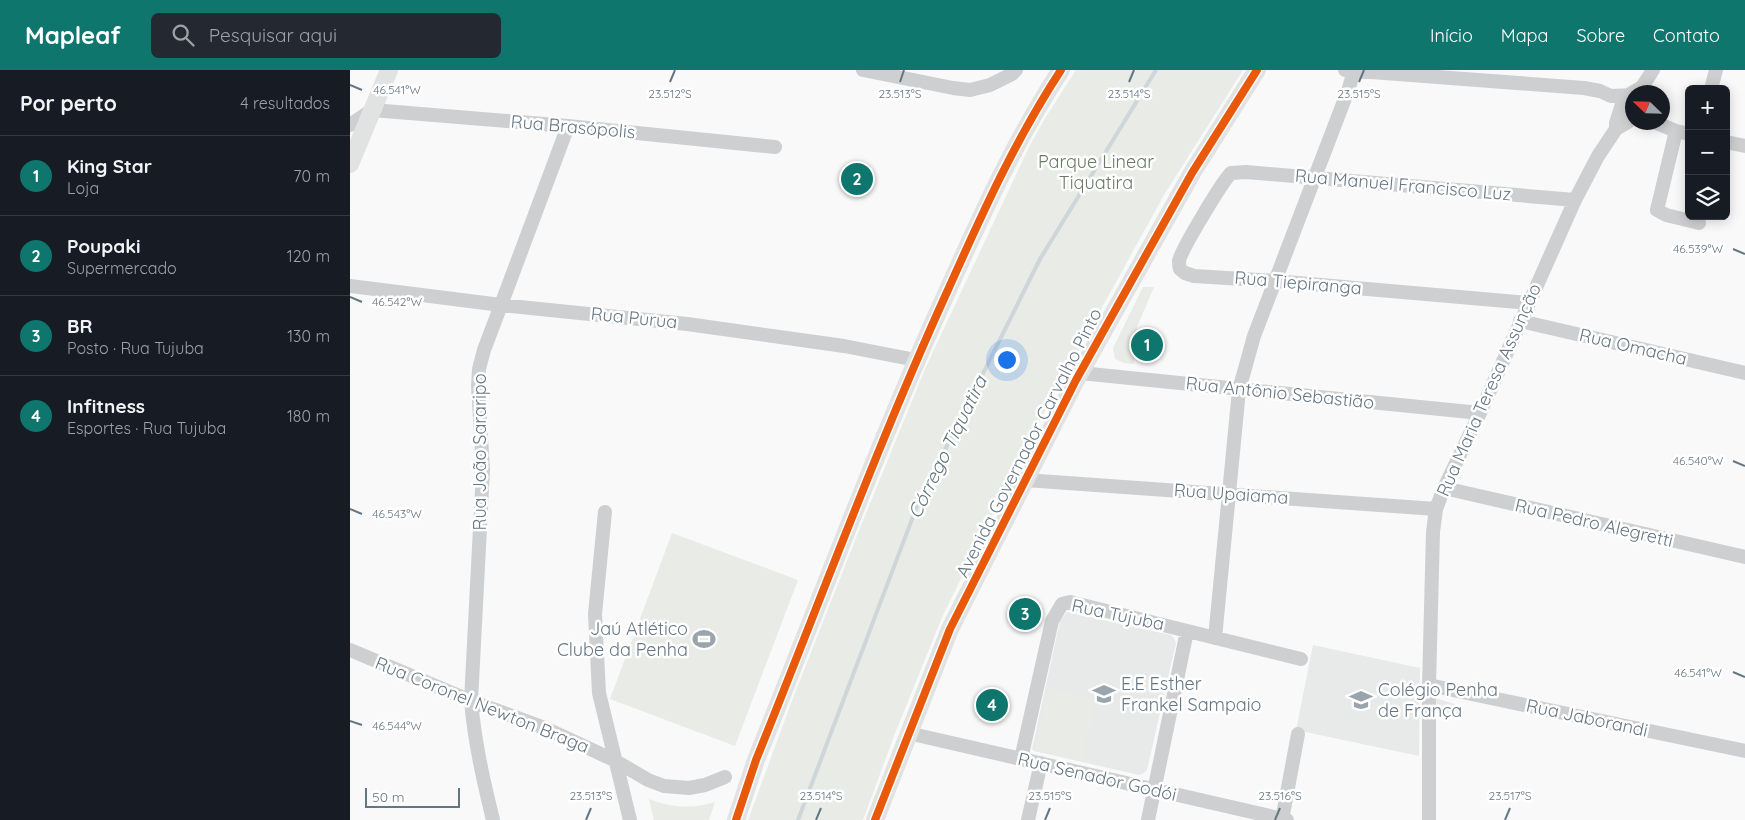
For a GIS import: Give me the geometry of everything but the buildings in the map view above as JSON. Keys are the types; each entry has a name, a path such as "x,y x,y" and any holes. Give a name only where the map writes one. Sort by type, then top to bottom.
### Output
{"main road":[{"path":"350,164 389,70"},
{"path":"736,820 756,760 916,360 1000,176 1038,106 1061,70"},
{"name":"Avenida Governador Carvalho Pinto","path":"875,820 950,629 1025,480 1080,373 1192,173 1257,70"}],"street":[{"path":"863,70 970,90 990,85 1016,70"},
{"path":"1215,638 1239,390 1246,362 1275,281 1349,88 1351,70 1584,88 1600,91 1611,96 1625,94"},
{"name":"Rua Maria Teresa Assunção","path":"1642,85 1653,70"},
{"path":"1712,85 1716,70"},
{"path":"1611,96 1625,121"},
{"name":"Rua Maria Teresa Assunção","path":"1428,820 1436,509 1575,200 1598,156 1625,121 1622,104 1625,102"},
{"path":"350,125 372,110"},
{"name":"Rua Brasópolis","path":"372,110 568,126 775,147"},
{"name":"Rua João Sararipo","path":"493,820 479,767 471,701 483,470 478,386 479,369 484,350 568,126"},
{"path":"1670,128 1682,133 1657,210 1662,214 1698,223"},
{"path":"1730,143 1745,146"},
{"name":"Rua Manuel Francisco Luz","path":"1231,173 1246,172 1314,177 1575,200"},
{"name":"Rua Tiepiranga","path":"1231,173 1223,183 1186,246 1179,262 1180,269 1185,273 1194,276 1275,281 1528,303"},
{"name":"Rua Purua","path":"350,286 501,305 707,327 844,346 916,360"},
{"name":"Rua Omacha","path":"1520,321 1745,373"},
{"name":"Rua Antônio Sebastião","path":"1080,373 1480,413"},
{"name":"Rua Upaiama","path":"1025,480 1436,509"},
{"name":"Rua Pedro Alegretti","path":"1444,488 1745,557"},
{"path":"605,512 595,614 599,693 630,820"},
{"name":"Rua Tujuba","path":"1022,759 1052,621 1062,604 1070,602 1301,659"},
{"path":"1148,820 1187,631"},
{"name":"Rua Coronel Newton Braga","path":"350,650 471,701 545,728 614,760 648,780 664,786 689,788 725,777"},
{"name":"Rua Jaborandi","path":"1430,685 1745,752"},
{"name":"Rua Senador Godói","path":"908,733 1284,820"},
{"path":"1284,820 1298,734"},
{"path":"1028,820 1041,763"}],"shaded area":[{"name":"E.E Esther Frankel Sampaio","path":"1067,612 1171,635 1174,638 1176,643 1147,770 1144,773 1139,775 1032,749 1060,621"},
{"name":"Colégio Penha de França","path":"1313,645 1420,668 1419,756 1296,730"},
{"path":"1436,698 1460,706 1458,716 1437,709"}],"green space":[{"name":"Parque Linear Tiquatira","path":"1076,70 1243,70 1164,195 1041,418 943,615 894,736 863,820 748,820 793,698 925,369 1030,145"},
{"path":"1143,287 1154,287 1137,327 1134,364 1124,363 1115,359 1113,348"},
{"name":"Jaú Atlético Clube da Penha","path":"672,533 798,580 735,746 610,699"},
{"path":"1049,688 1097,699 1082,761 1034,750"},
{"path":"649,799 682,806 698,806 715,802 709,820 654,820"}],"waterway":[{"name":"Córrego Tiquatira","path":"798,820 917,506 1040,259 1156,70"}],"cycle path":[{"path":"736,820 756,760 872,467 921,350 1000,179 1028,124 1061,70"},
{"path":"875,820 950,629 1076,380 1192,173 1257,70"}],"place":[{"name":"Poupaki","path":"857,179"},
{"name":"King Star","path":"1147,345"},
{"name":"BR","path":"1025,614"},
{"name":"Jaú Atlético Clube da Penha","path":"704,639"},
{"name":"E.E Esther Frankel Sampaio","path":"1104,694"},
{"name":"Colégio Penha de França","path":"1361,700"},
{"name":"Infitness","path":"992,705"}]}
